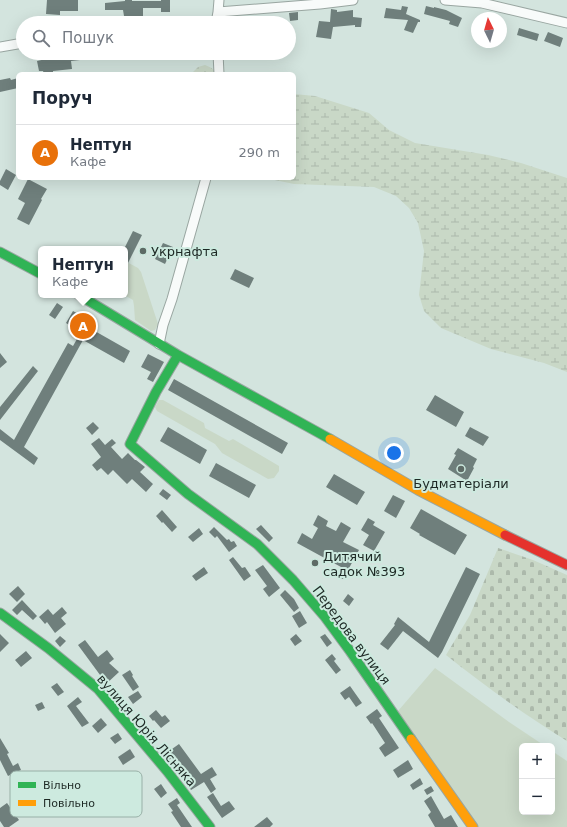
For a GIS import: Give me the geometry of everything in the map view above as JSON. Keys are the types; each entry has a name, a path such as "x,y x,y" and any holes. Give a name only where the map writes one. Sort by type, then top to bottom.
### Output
{"street":[{"path":"217,16 219,0"},
{"path":"218,12 353,0"},
{"path":"445,0 482,3 567,23"},
{"path":"0,47 16,44"},
{"path":"218,60 219,72"},
{"path":"159,344 163,325 172,299 205,180"},
{"path":"0,252 38,272"},
{"path":"83,298 178,355 343,446 418,490 524,545 567,565"},
{"name":"Передова вулиця","path":"178,355 156,392 130,444 188,494 257,544 293,580 325,617 350,651 473,827"},
{"name":"вулиця Юрія Лісняка","path":"0,613 48,648 98,689 167,771 210,827"}],"green space":[{"path":"205,65 213,69 214,72 193,72 198,67"},
{"path":"296,94 315,96 369,113 389,130 415,143 488,155 521,163 567,178 567,372 544,363 491,349 441,328 424,311 419,295 424,251 418,223 409,208 396,196 374,187 294,184 275,180 296,180"},
{"path":"128,263 138,268 141,272 158,324 155,330 151,331 135,320 133,300 128,297"},
{"path":"159,400 163,400 204,423 205,428 229,441 233,439 279,466 279,471 274,478 268,479 222,453 215,444 157,411 155,407"},
{"path":"498,548 533,560 567,575 567,741 505,700 446,655 470,615"},
{"path":"435,668 540,743 519,743 519,815 555,815 555,753 567,761 567,827 477,827 398,711"}],"building":[{"path":"47,0 78,0 78,11 60,11 60,15 46,14"},
{"path":"125,0 170,0 170,12 161,12 161,8 143,8 143,16 124,16 123,10 105,10 105,3"},
{"path":"402,6 408,7 406,14 420,20 413,33 404,30 408,20 384,18 386,8 401,10"},
{"path":"426,6 446,10 462,18 458,27 449,24 450,21 424,14"},
{"path":"331,9 337,10 337,12 353,10 353,17 362,18 361,27 355,27 355,25 333,27 331,39 316,37 319,21 330,22"},
{"path":"298,12 298,20 296,20 296,16 289,16 289,13"},
{"path":"519,28 539,34 537,41 517,35"},
{"path":"548,32 563,38 560,47 544,41"},
{"path":"80,60 71,61 72,69 53,72 39,71 37,61"},
{"path":"16,79 16,88 0,92 0,80"},
{"path":"6,169 16,175 8,190 0,185 0,181"},
{"path":"28,180 47,189 29,225 17,219 25,203 18,199"},
{"path":"133,231 142,235 128,263 128,246 126,246"},
{"path":"163,243 173,247 165,264 155,259"},
{"path":"235,269 254,278 249,288 230,279"},
{"path":"57,303 63,307 55,319 49,315"},
{"path":"73,311 96,324 93,330 130,351 124,363 83,340 24,447 38,458 34,465 0,440 0,429 14,440 68,343 73,346 81,332 66,323"},
{"path":"0,353 7,362 0,368"},
{"path":"148,354 164,362 153,382 147,379 151,372 141,367"},
{"path":"33,366 38,371 0,420 0,407"},
{"path":"174,379 288,443 282,454 168,390"},
{"path":"435,395 464,412 456,427 426,410"},
{"path":"93,422 99,428 92,435 86,428"},
{"path":"168,427 207,450 200,464 160,441"},
{"path":"470,427 489,437 483,446 465,436"},
{"path":"99,438 105,445 112,439 116,443 111,447 122,459 128,453 145,467 140,472 153,484 146,492 132,479 127,484 113,470 108,475 101,468 97,471 92,465 101,457 91,444"},
{"name":"Будматеріали","path":"458,448 477,459 467,481 448,469 456,455 454,454"},
{"path":"216,463 256,485 249,498 209,476"},
{"path":"334,474 365,492 357,505 326,487"},
{"path":"163,489 171,495 167,500 159,494"},
{"path":"393,495 405,501 396,518 384,511"},
{"path":"421,509 467,535 455,555 419,535 420,534 410,528"},
{"path":"162,510 177,527 172,532 156,516"},
{"path":"318,515 328,521 326,526 336,531 341,522 351,528 343,542 359,550 343,579 336,576 341,567 297,543 302,533 312,539 318,528 313,525"},
{"path":"368,518 375,522 373,525 385,532 374,551 363,545 369,535 361,530"},
{"path":"261,525 273,538 269,542 256,529"},
{"path":"214,527 227,540 229,539 231,542 234,541 237,546 229,552 217,536 215,538 209,532"},
{"path":"199,528 203,534 193,542 188,537"},
{"path":"233,557 242,568 245,567 251,576 244,581 229,560"},
{"path":"263,565 280,588 269,597 263,589 267,586 255,570"},
{"path":"204,567 208,573 196,581 192,576"},
{"path":"466,567 480,574 438,658 403,631 388,650 380,644 395,625 394,624 398,617 429,642"},
{"path":"18,586 25,594 17,602 9,594"},
{"path":"285,590 294,599 299,608 294,612 280,595"},
{"path":"348,594 354,599 349,606 343,601"},
{"path":"22,600 37,616 33,620 22,610 17,615 12,610"},
{"path":"62,607 67,613 61,618 66,624 55,633 47,622 45,624 39,617 48,609 53,615"},
{"path":"300,611 307,623 299,628 292,616"},
{"path":"0,634 9,643 0,652"},
{"path":"296,634 302,641 295,646 290,639"},
{"path":"325,634 332,643 327,647 320,637"},
{"path":"60,636 66,641 60,647 55,641"},
{"path":"85,640 98,657 107,650 114,659 109,663 119,672 105,685 101,681 103,679 78,645"},
{"path":"26,651 32,658 21,667 15,660"},
{"path":"332,654 336,659 334,661 341,670 336,674 325,660"},
{"path":"130,670 139,687 133,691 122,675"},
{"path":"57,683 64,692 58,696 51,687"},
{"path":"350,686 362,703 356,707 349,697 345,700 340,693"},
{"path":"138,691 142,697 133,704 128,697"},
{"path":"78,697 82,702 76,706 89,723 82,727 67,706"},
{"path":"42,702 45,708 38,711 35,705"},
{"path":"377,709 382,716 379,718 399,748 385,757 379,748 385,743 372,723 371,724 366,717"},
{"path":"156,710 162,717 165,715 170,721 161,728 149,716"},
{"path":"101,718 107,725 98,733 92,726"},
{"path":"118,733 122,739 115,744 110,738"},
{"path":"0,738 9,753 7,754 13,766 18,763 21,770 10,771 10,775 8,776 0,760"},
{"path":"179,744 201,774 212,767 217,775 210,779 216,789 211,793 204,782 191,790 183,779 189,775 175,756 169,760 165,754"},
{"path":"130,749 135,757 123,765 118,757"},
{"path":"408,760 413,769 398,778 393,770"},
{"path":"420,778 423,784 413,790 410,785"},
{"path":"161,784 167,793 161,798 154,789"},
{"path":"431,786 434,791 427,795 424,790"},
{"path":"213,793 221,806 229,801 235,809 222,818 207,797"},
{"path":"431,796 444,819 451,815 458,827 435,827 428,815 431,812 424,801"},
{"path":"177,798 180,803 177,805 192,827 181,827 171,812 173,811 168,804"},
{"path":"7,803 10,807 10,817 17,817 19,820 9,827 4,827 0,821 0,808"},
{"path":"267,817 273,824 270,827 254,827"}],"traffic: fast":[{"path":"0,252 38,272"},
{"path":"84,298 178,355 330,439"},
{"path":"178,355 156,392 130,444 188,494 257,544 293,580 325,617 411,739"},
{"path":"0,613 48,648 98,689 167,771 210,827"}],"traffic: slow":[{"path":"330,439 418,490 505,535"},
{"path":"411,739 473,827"}],"traffic: jam":[{"path":"505,535 567,565"}],"place":[{"name":"Укрнафта","path":"143,251"},
{"name":"Нептун","path":"83,326"},
{"name":"Будматеріали","path":"461,469"},
{"name":"Дитячий садок №393","path":"315,563"}]}
